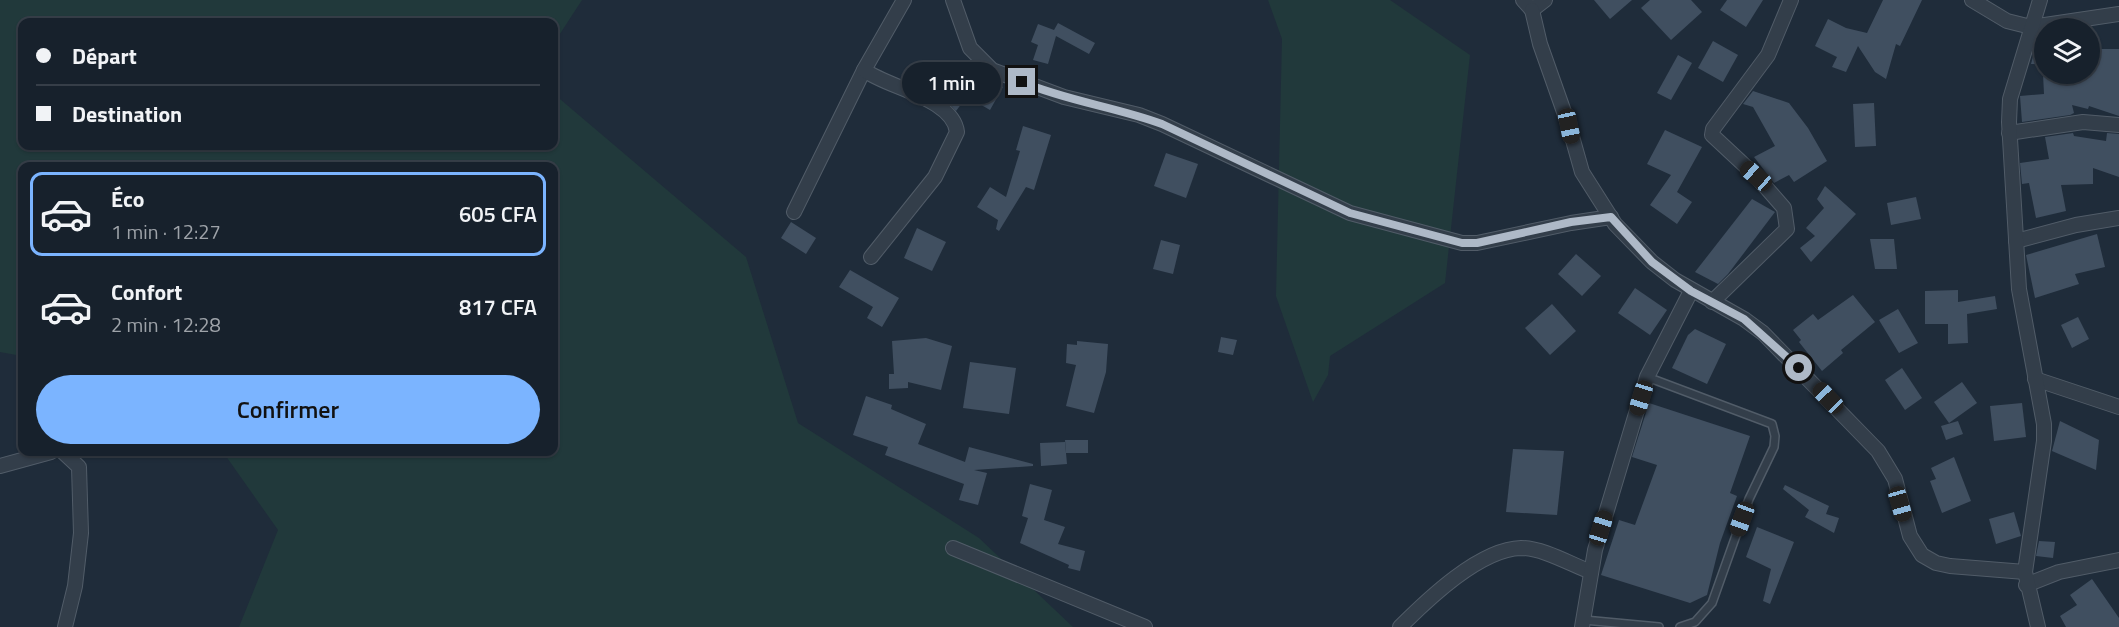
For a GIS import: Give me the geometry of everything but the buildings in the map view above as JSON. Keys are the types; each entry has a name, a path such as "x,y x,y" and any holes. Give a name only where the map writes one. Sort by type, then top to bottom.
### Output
{"street":[{"path":"794,212 864,70 904,0"},
{"path":"953,0 970,48 992,70 1064,97 1139,115 1162,124 1350,213 1462,243 1477,243 1571,222 1611,217"},
{"path":"1545,0 1528,5 1582,172 1611,217 1652,262 1691,291 1744,319 1763,333 1871,442 1895,479 1910,536 1922,555 1936,563 2026,578 2119,560"},
{"path":"1712,302 1787,229 1784,208 1756,176 1712,135 1713,129 1768,55 1791,0"},
{"path":"1972,0 2007,21 2031,27 2119,14"},
{"path":"2038,627 2026,578 2044,441 2023,318 2009,133 2010,99 2040,0"},
{"path":"864,70 881,82 938,105 956,124 957,132 935,177 871,257"},
{"path":"2009,133 2083,122 2119,125"},
{"path":"2016,241 2076,225 2119,218"},
{"path":"1583,623 1595,550 1647,377 1691,291"},
{"path":"2035,379 2119,407"},
{"path":"0,466 36,456"},
{"path":"65,627 75,586 81,534 79,467 67,456"},
{"path":"953,548 1146,627"},
{"path":"1400,627 1436,592 1461,573 1507,550 1523,548 1540,552 1591,572"}],"lane":[{"path":"1647,377 1772,424 1775,436 1774,447 1749,499 1712,603 1695,622 1680,627"},
{"path":"1583,623 1659,627"}],"green space":[{"path":"0,0 582,0 558,37 558,18 18,18 18,150 558,150 558,97 746,257 798,423 979,538 1073,627 239,627 278,530 226,456 558,456 558,162 18,162 18,355 0,352"},
{"path":"1268,0 1390,0 1470,55 1445,283 1330,356 1328,375 1313,402 1276,296 1282,39"}],"route":[{"path":"1022,82 1064,97 1139,115 1162,124 1300,192 1350,213 1462,243 1477,243 1544,230 1571,222 1611,217 1652,262 1691,291 1744,319 1763,333 1799,368"}]}
